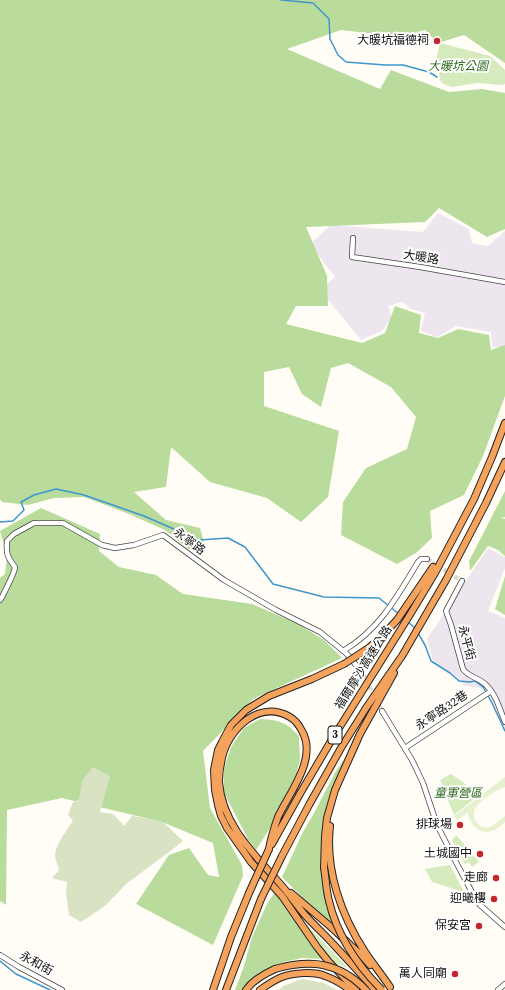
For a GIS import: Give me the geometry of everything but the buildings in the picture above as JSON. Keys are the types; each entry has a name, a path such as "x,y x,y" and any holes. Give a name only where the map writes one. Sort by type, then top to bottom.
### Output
{"highway":[{"name":"福爾摩沙高速公路","path":"213,990 231,937 269,849 331,742 407,621 435,573 474,499 505,423"},
{"name":"福爾摩沙高速公路","path":"226,990 262,899 282,856 341,748 366,708 402,656 446,580 486,503 505,462"},
{"path":"372,990 251,862 227,828 221,816 215,790 214,770 218,750 231,725 246,710 269,696 312,679 344,664 370,647 384,634 400,615 432,571 474,499"},
{"path":"382,990 365,971 352,952 339,930 333,916 324,868 325,836 327,818 333,796 340,779 360,734 394,674 402,656"},
{"path":"269,849 279,816 300,778 305,760 306,746 305,736 293,719 284,713 273,711 252,715 235,730 227,742 220,768 219,783 228,815 240,836 305,915 375,990"},
{"path":"340,779 332,812 329,833 330,857 336,891 350,925 365,952 392,988"},
{"path":"283,887 361,954 392,988"},
{"path":"282,896 317,947 356,990"},
{"path":"246,990 248,986 261,976 275,969 303,963 330,966 345,974 366,990"},
{"path":"260,990 282,977 312,973 324,975 341,983 350,990"}],"street":[{"name":"大暖路","path":"353,238 352,257 505,282"},
{"name":"永寧路","path":"0,600 15,570 15,567 9,560 6,550 7,541 14,534 34,524 63,523 102,545 115,548 163,535 224,580 276,610 320,632 347,654 362,675"},
{"path":"343,651 354,644 377,623 389,609 418,562 422,558 427,559"},
{"name":"永平街","path":"462,581 446,612 463,669 491,690 505,722"},
{"name":"永寧路32巷","path":"405,748 491,690"},
{"path":"382,710 405,748 423,783 438,827 475,898 480,905 505,927"},
{"name":"永和街","path":"0,955 62,990"},
{"path":"498,990 505,984"}],"shaded area":[{"path":"438,213 469,229 472,243 488,246 505,231 505,345 501,347 492,347 491,332 456,326 437,337 421,331 425,313 411,309 402,302 388,306 392,317 382,331 361,340 320,290 335,277 310,244 331,225 423,232"},
{"path":"488,548 505,557 505,568 488,611 505,618 505,729 486,689 466,686 433,661 427,639"}],"green space":[{"path":"0,0 505,0 505,63 464,35 438,43 425,30 401,37 341,30 287,49 380,89 391,70 449,92 482,89 505,93 505,229 487,237 439,208 425,222 306,227 327,276 328,306 296,306 286,324 362,343 385,333 395,306 421,315 419,333 438,338 458,329 489,335 491,350 505,345 505,396 483,456 464,495 430,511 432,538 416,553 397,564 341,535 343,502 366,468 407,449 416,417 391,387 348,363 331,368 321,407 302,394 289,367 264,372 264,406 339,431 328,497 301,522 267,498 210,482 171,447 166,487 134,492 166,520 200,528 205,546 188,549 165,530 129,514 84,497 54,498 28,505 2,502 0,499"},
{"name":"大暖坑公園","path":"440,43 490,56 505,70 505,84 477,83 452,87 442,83 439,72 434,67"},
{"path":"505,491 505,517 501,518 505,519 505,556 498,550 488,546 470,571 469,561"},
{"path":"41,508 100,534 99,551 119,567 156,575 183,594 252,604 298,624 324,640 342,658 253,699 203,751 210,808 242,865 243,876 213,945 136,904 169,855 189,848 208,875 219,877 213,843 162,822 62,798 7,810 6,905 0,901 0,578 5,574 7,555 0,531"},
{"path":"505,576 505,615 495,609"},
{"path":"260,719 282,723 299,736 300,760 296,775 270,828 256,850 248,839 224,793 224,769 231,747 244,728"},
{"path":"344,759 332,787 323,819 321,855 332,926 323,915 308,903 282,877 303,832"},
{"path":"93,767 110,776 100,812 113,814 124,826 132,816 163,822 183,841 126,884 105,906 81,922 69,915 66,892 67,882 52,878 59,870 55,856 56,850 62,837 73,821 68,815 73,802 79,799 82,781"},
{"name":"童軍營區","path":"451,774 480,794 454,815 440,780"},
{"path":"505,777 505,787 501,788 481,802 476,807 474,814 476,822 482,826 490,827 505,816 505,822 496,830 487,832 476,828 470,821 468,812 457,821 454,816"},
{"path":"456,835 479,862 472,867 469,862 465,864 452,840"},
{"path":"450,865 464,892 432,882 425,869"},
{"path":"275,892 323,959 302,958 284,962 267,970 243,990 235,990 243,969 252,937 267,904"},
{"path":"304,922 316,934 348,968 332,962"},
{"path":"302,979 324,983 337,990 279,990 283,986"}],"waterway":[{"path":"281,0 313,3 329,19 330,39 338,55 346,62 403,65 429,72 437,77"},
{"path":"0,522 13,521 24,510 21,502 34,495 56,489 84,495 144,516 199,540 228,538 245,547 273,584 324,597 379,598 399,614"},
{"path":"408,622 415,628"},
{"path":"418,633 425,645 431,661 450,673 459,681 475,681 483,687 505,731"},
{"path":"0,961 16,974 50,990"}],"tunnel":[{"path":"427,559 462,581"},
{"path":"363,675 382,711"}],"place":[{"name":"大暖坑福德祠","path":"437,41"},
{"name":"排球場","path":"460,825"},
{"name":"土城國中","path":"480,854"},
{"name":"走廊","path":"496,878"},
{"name":"迎曦樓","path":"494,899"},
{"name":"保安宮","path":"479,926"},
{"name":"萬人同廟","path":"455,974"}]}
